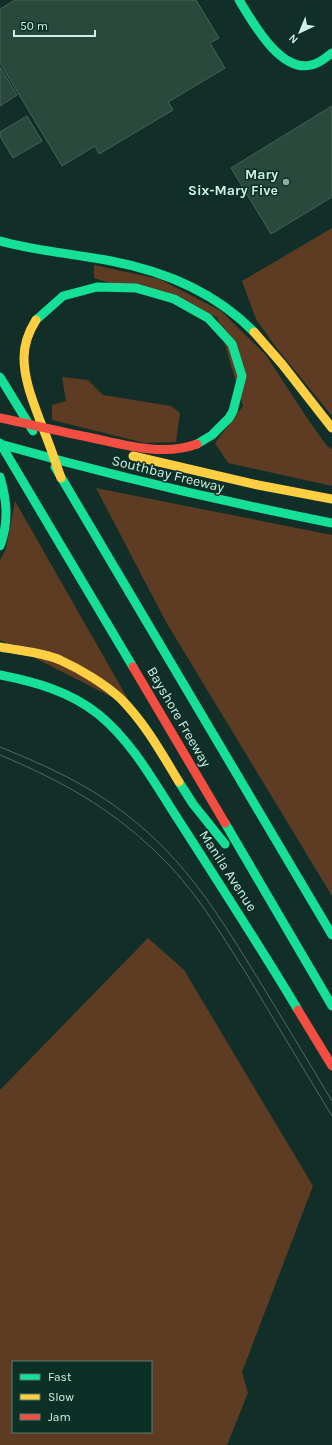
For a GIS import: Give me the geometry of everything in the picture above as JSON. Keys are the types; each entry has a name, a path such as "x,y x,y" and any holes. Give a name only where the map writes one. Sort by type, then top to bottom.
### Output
{"main road":[{"path":"239,0 253,23 273,48 290,63 300,66 307,66 315,64 332,53"},
{"path":"0,241 35,249 125,264 162,274 194,288 222,306 249,327 271,350 332,428"},
{"path":"61,478 32,396 24,359 26,340 31,326 48,304 63,295 76,290 95,287 137,288 163,294 181,302 200,313 219,327 231,342 238,358 241,372 241,387 237,404 228,419 216,432 202,442 184,448 163,449 87,441"},
{"name":"Bayshore Freeway","path":"0,377 332,935"},
{"name":"Southbay Freeway","path":"0,419 220,476 332,499"},
{"name":"Bayshore Freeway","path":"0,443 332,1006"},
{"name":"Southbay Freeway","path":"0,443 184,493 332,523"},
{"path":"0,477 6,499 8,516 6,532 0,546"},
{"path":"0,647 39,654 59,660 92,677 120,699 147,730 193,804 269,899"},
{"name":"Manila Avenue","path":"0,675 31,681 66,693 98,713 113,726 137,758 257,942 332,1066"}],"shaded area":[{"path":"332,228 332,416 275,346 256,319 242,281"},
{"path":"94,265 159,279 221,311 266,355 307,418 327,446 332,449 332,486 228,463 215,443 243,406 217,317 94,278"},
{"path":"62,377 88,380 103,395 171,406 180,413 176,442 145,443 52,420 52,405 66,401"},
{"path":"96,488 332,535 332,896 166,622"},
{"path":"15,501 133,708 0,640 0,560 6,549"},
{"path":"148,938 184,970 313,1186 242,1372 248,1393 227,1445 0,1445 0,1090"}],"building":[{"path":"15,0 196,0 219,38 210,43 225,68 168,102 173,110 99,154 95,146 62,166 0,63 0,9"},
{"path":"0,67 17,95 0,106"},
{"name":"Mary Six-Mary Five","path":"332,106 332,197 271,234 231,168"},
{"path":"27,116 42,141 13,158 0,136 0,132"}],"tram line":[{"path":"0,747 66,776 97,794 127,815 167,851 215,910 332,1101"},
{"path":"0,755 43,774 102,808 138,836 182,879 226,941 332,1116"}],"traffic: fast":[{"path":"239,0 259,32 268,43 288,61 300,65 311,65 319,62 332,53"},
{"path":"0,241 42,250 131,265 170,278 206,295 239,318 254,332"},
{"path":"36,320 63,296 97,287 136,288 174,299 208,318 232,344 242,376 233,411 229,418 212,435 197,444"},
{"path":"0,377 33,431"},
{"path":"0,443 133,667"},
{"path":"0,444 165,487 332,523"},
{"path":"55,467 332,935"},
{"path":"0,477 6,512 5,528 0,546"},
{"path":"0,675 39,684 75,699 98,714 123,739 145,767 256,941 298,1010"},
{"path":"179,782 193,804 225,844"},
{"path":"225,823 332,1006"}],"traffic: slow":[{"path":"36,320 29,333 26,343 24,367 33,401 61,478"},
{"path":"254,332 282,364 332,428"},
{"path":"133,456 258,485 332,499"},
{"path":"0,647 53,657 84,672 108,688 121,699 138,718 153,739 179,782"}],"traffic: jam":[{"path":"0,418 142,448 184,448 197,444"},
{"path":"133,667 225,823"},
{"path":"298,1010 332,1066"}],"place":[{"name":"Mary Six-Mary Five","path":"286,182"}]}
